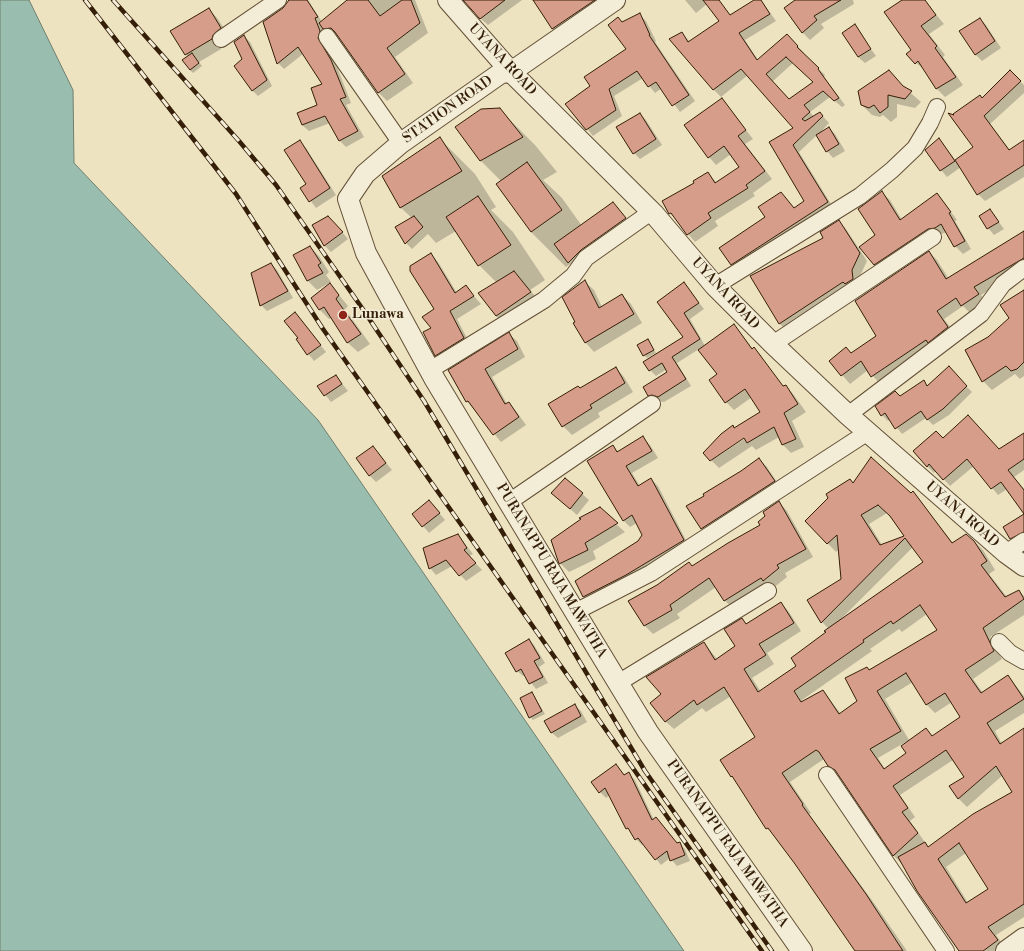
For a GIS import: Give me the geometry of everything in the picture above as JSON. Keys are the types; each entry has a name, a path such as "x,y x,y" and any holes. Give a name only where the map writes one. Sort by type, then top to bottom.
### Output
{"street":[{"path":"221,39 278,0"},
{"name":"UYANA ROAD","path":"448,0 510,72 654,214 715,286 773,344 848,415 1006,553 1024,566"},
{"name":"STATION ROAD","path":"365,174 401,143 502,73 510,72 616,0"},
{"path":"327,37 401,143"},
{"path":"715,286 860,196 892,170 915,148 937,108"},
{"name":"PURANAPPU RAJA MAWATHA","path":"365,174 348,199 366,253 430,370 648,732 802,951"},
{"path":"430,370 544,300 573,276 586,258 651,212 654,214"},
{"path":"773,344 933,237"},
{"path":"848,415 981,314 1003,284 1024,268"},
{"path":"509,502 652,404"},
{"path":"575,612 651,573 868,432"},
{"path":"1006,553 1024,541"},
{"path":"618,682 768,591"},
{"path":"999,642 1010,653 1024,661"},
{"path":"826,775 946,951"},
{"path":"1006,951 1024,938"}],"shaded area":[{"path":"0,0 29,0 73,90 74,163 318,420 684,951 0,951"}],"building":[{"path":"289,0 307,0 318,17 315,18 320,31 318,38 331,60 346,97 340,99 358,131 339,141 325,116 302,125 297,113 317,105 311,88 322,84 298,47 277,64 263,22 283,8"},
{"path":"347,0 368,0 380,16 402,0 411,0 420,23 387,48 405,74 378,93 335,32 331,28 323,29 319,23"},
{"path":"463,0 505,0 480,19"},
{"path":"533,0 595,0 552,29"},
{"path":"703,0 719,0 730,15 754,0 761,0 770,14 739,33 757,60 787,34 798,46 797,47 819,68 818,69 839,98 834,101 823,91 804,105 810,112 802,119 805,121 820,112 823,116 793,145 828,202 731,265 719,248 765,217 758,207 781,192 794,208 804,201 769,142 793,128 741,69 713,90 669,39 682,32 688,42 719,21","holes":["786,57 813,82 789,99 766,74"]},
{"path":"795,0 841,0 814,16 817,20 802,33 784,8"},
{"path":"902,0 925,0 936,15 921,26 937,46 935,48 956,77 936,89 918,61 915,64 906,54 911,50 884,12"},
{"path":"209,8 221,28 213,35 212,39 185,55 170,31"},
{"path":"640,13 649,35 689,95 672,106 656,82 648,87 637,71 609,89 616,110 586,130 565,104 590,86 584,77 626,49 608,25 618,17 622,22"},
{"path":"980,18 995,41 975,55 959,31"},
{"path":"855,24 871,49 858,57 842,33"},
{"path":"244,35 267,80 252,91 234,66 242,59 234,42"},
{"path":"192,53 199,63 190,70 182,60"},
{"path":"889,70 903,86 912,91 905,99 888,95 888,107 880,113 874,105 869,108 861,105 858,91"},
{"path":"1010,70 1021,81 984,116 1009,150 1024,140 1024,165 977,195 955,160 973,147 948,113 954,115 953,114 980,95 982,98"},
{"path":"722,98 746,130 738,136 765,171 746,185 748,188 708,213 711,218 687,235 671,213 669,214 662,201 694,183 693,181 708,172 715,183 739,167 724,146 708,158 684,125"},
{"path":"500,108 523,137 480,161 455,127 481,109"},
{"path":"640,113 656,139 633,154 616,127"},
{"path":"829,127 839,144 826,152 816,135"},
{"path":"440,137 462,171 400,208 382,176"},
{"path":"939,138 955,161 940,171 925,150"},
{"path":"300,140 330,188 309,202 300,188 306,184 284,150"},
{"path":"527,162 562,210 531,232 496,184"},
{"path":"882,191 900,220 937,193 951,212 949,213 965,241 954,247 941,224 935,228 928,229 874,265 859,247 875,235 858,209"},
{"path":"478,196 511,245 478,266 446,217"},
{"path":"613,202 626,218 581,250 568,263 554,244"},
{"path":"990,209 999,222 987,229 979,216"},
{"path":"328,216 343,232 324,246 312,225"},
{"path":"414,216 423,227 405,244 395,227"},
{"path":"839,220 860,253 852,270 853,279 845,284 843,282 779,324 750,276 823,238 820,232"},
{"path":"1024,231 1024,258 974,287 979,294 961,306 956,298 937,311 948,327 928,343 926,340 871,377 861,361 841,376 829,361 846,347 851,353 876,336 855,301 929,251 946,279"},
{"path":"310,246 321,263 318,265 323,273 307,281 293,255"},
{"path":"431,253 455,293 466,285 474,296 450,311 464,338 435,356 423,332 431,328 422,317 434,309 410,271 410,266"},
{"path":"271,263 288,291 260,306 251,273"},
{"path":"514,271 531,292 496,316 478,293"},
{"path":"585,280 599,308 622,294 634,314 585,343 573,323 575,322 562,297"},
{"path":"684,282 699,303 684,313 700,339 672,357 686,379 658,397 652,395 648,396 643,387 667,372 662,363 649,371 643,362 683,337 657,302"},
{"path":"330,283 339,295 336,299 361,334 347,343 324,307 319,310 311,298"},
{"path":"1024,290 1024,362 1017,369 1011,371 1006,366 982,382 965,350 988,337 1009,318 1000,305"},
{"path":"295,312 321,345 307,355 296,339 298,338 284,321"},
{"path":"734,324 752,349 754,347 783,386 786,385 798,404 784,413 796,439 782,445 774,427 747,443 744,438 710,461 703,453 721,434 733,425 734,428 760,412 745,389 725,403 709,380 717,374 698,350"},
{"path":"509,332 518,349 485,369 505,404 509,402 519,417 493,435 468,401 466,402 448,370"},
{"path":"648,339 654,350 643,356 637,345"},
{"path":"949,366 967,386 943,409 927,420 921,411 895,429 885,413 881,416 875,406 895,391 900,396 924,380 927,386"},
{"path":"616,367 625,383 590,405 592,408 562,427 548,404 578,386 580,388"},
{"path":"336,375 342,384 324,396 317,386"},
{"path":"968,415 999,449 1024,433 1024,459 1008,470 1024,490 1024,514 1001,482 991,489 967,459 943,480 929,464 927,467 913,451 936,431 943,438"},
{"path":"643,436 652,451 626,466 638,486 651,478 684,540 626,575 583,597 575,581 638,541 642,535 632,515 623,521 587,461 613,445 617,452"},
{"path":"373,446 386,463 369,476 356,458"},
{"path":"871,457 911,493 913,491 952,543 966,534 974,541 987,561 981,565 1005,597 1019,590 1024,599 983,628 994,651 965,670 981,693 1008,675 1024,699 987,723 1000,744 1024,728 1024,904 988,927 998,940 983,951 959,951 917,891 898,857 925,842 928,847 973,814 1012,792 996,766 958,799 949,786 964,777 946,750 893,786 908,808 902,812 918,833 893,856 835,770 828,766 819,752 816,750 782,773 803,804 802,805 866,894 903,951 855,951 795,864 768,828 766,829 720,760 755,737 724,687 697,705 694,700 665,722 650,703 661,694 646,677 704,642 715,660 735,646 724,629 742,618 746,624 781,602 794,623 759,644 766,655 744,669 758,692 796,666 791,658 826,632 824,631 923,562 905,538 821,623 807,600 841,579 837,535 827,544 805,521 828,498 826,494 850,479 853,483","holes":["878,505 890,516 904,536 880,545 861,515","920,605 937,630 869,670 867,667 845,678 857,701 839,714 823,690 801,702 794,691 864,642 863,640 891,621 893,624","906,673 926,705 945,693 960,717 932,736 926,728 901,746 906,753 884,769 870,749 901,731 877,691","959,843 988,889 966,903 938,859"]},
{"path":"759,458 775,481 701,529 686,506 704,496 703,494 741,471"},
{"path":"565,478 583,493 570,509 551,493"},
{"path":"429,500 440,513 422,527 412,514"},
{"path":"779,501 806,549 777,565 779,568 763,581 761,578 724,601 709,578 670,605 672,610 644,626 628,601 657,585 689,562 692,566 760,525 758,522 765,516 763,512"},
{"path":"600,507 618,523 585,543 588,550 559,564 551,540 581,519 579,518"},
{"path":"1024,514 1024,532 1010,539 1003,527"},
{"path":"458,534 467,548 464,550 476,563 459,576 446,560 429,569 423,548"},
{"path":"529,639 540,658 534,661 543,677 529,684 521,669 516,672 505,653"},
{"path":"532,692 542,711 529,718 520,698"},
{"path":"575,704 581,716 551,733 544,721"},
{"path":"616,764 624,775 629,772 652,820 656,817 677,843 680,842 685,855 670,861 667,851 655,860 638,838 635,840 628,828 626,829 605,788 599,793 591,782"}],"railway":[{"path":"85,0 236,194 323,329 762,951"},
{"path":"113,0 239,141 276,185 362,308 424,401 645,771 772,951"}],"place":[{"name":"Lunawa","path":"343,315"}]}
